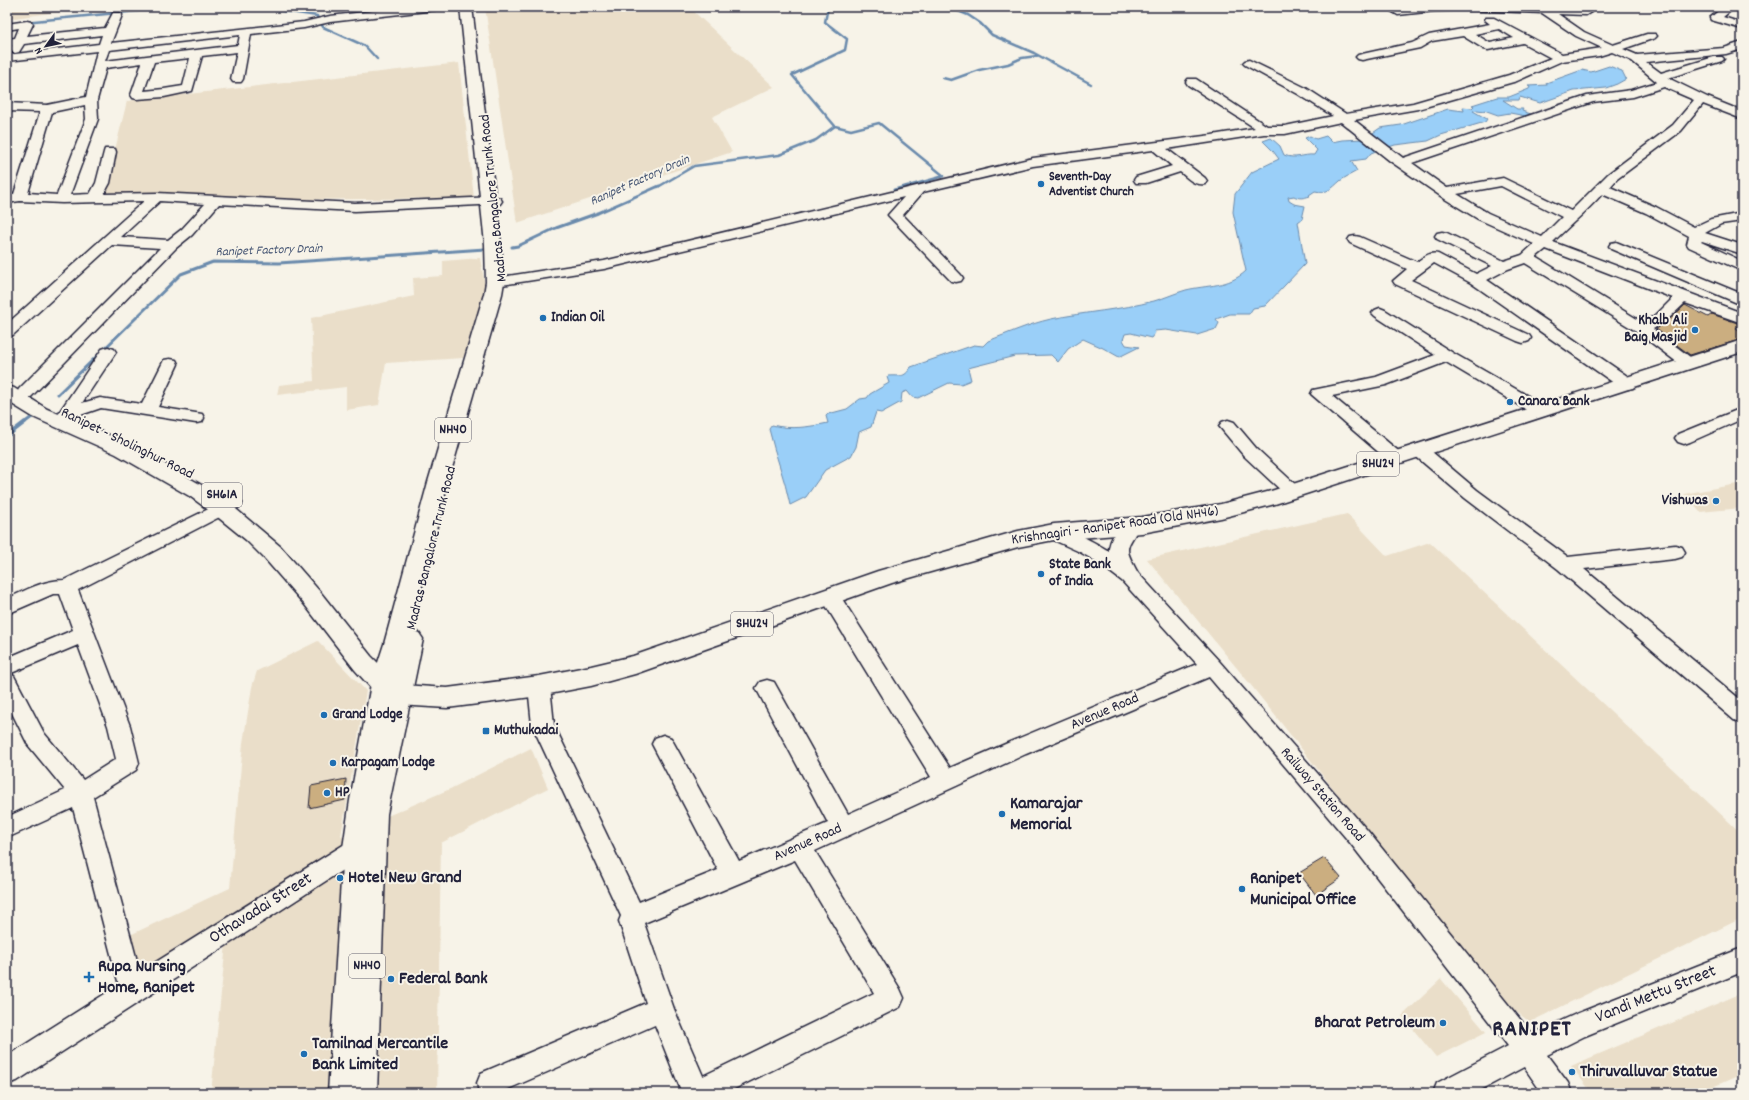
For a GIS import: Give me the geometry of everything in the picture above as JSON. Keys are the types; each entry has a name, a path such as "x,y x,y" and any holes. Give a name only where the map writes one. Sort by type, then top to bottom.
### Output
{"main road":[{"name":"NH40","path":"466,7 476,67"},
{"name":"NH40","path":"472,7 476,67 491,201"},
{"name":"Madras Bangalore Trunk Road","path":"344,1093 365,844 374,814 386,761 394,681 408,648 447,481 504,292 499,282 495,225 491,201"},
{"name":"Krishnagiri - Ranipet Road (Old NH46)","path":"394,681 447,698 539,686 635,665 886,576 1018,539 1054,532 1131,526 1221,511 1292,491 1627,384 1688,363 1739,349"},
{"name":"Ranipet - Sholinghur Road","path":"7,382 27,399 157,456 207,484 227,506"},
{"path":"27,399 64,424 123,449 198,492 227,506 293,575 363,663 394,681"},
{"name":"Madras Bangalore Trunk Road","path":"361,1093 365,844"}],"street":[{"path":"10,58 304,25 330,18 435,7"},
{"path":"1389,7 1398,12 1435,8 1470,7 1586,12 1583,7"},
{"path":"1470,7 1500,26 1560,58"},
{"path":"1730,7 1715,18 1742,26"},
{"path":"1542,9 1580,34 1636,59 1663,80 1701,99 1742,115"},
{"path":"62,199 92,119 91,100 100,67 98,65 109,31 117,15"},
{"path":"7,27 27,24 10,58 7,70"},
{"path":"1362,57 1416,46 1429,38 1500,26"},
{"path":"7,42 109,31"},
{"path":"237,79 247,31"},
{"path":"1465,32 1488,46 1524,39"},
{"path":"499,282 604,264 1033,162 1156,147 1264,130 1285,130 1414,106 1513,78 1560,58 1599,53 1651,36"},
{"path":"1636,59 1726,51 1742,45"},
{"path":"98,65 243,48"},
{"path":"149,59 138,95 164,94 188,88 197,53"},
{"path":"1403,162 1591,99 1633,93 1663,80 1732,55"},
{"path":"1249,63 1302,91 1339,114 1395,158 1403,162 1440,190 1446,192 1483,216 1544,243 1594,261 1683,297 1742,318"},
{"path":"1192,82 1259,125 1264,130"},
{"path":"1476,280 1503,266 1527,258 1571,216 1577,213 1598,190 1603,189 1614,175 1619,173 1677,128 1701,99"},
{"path":"7,107 47,109 91,100"},
{"path":"47,109 13,198 62,199 157,197 354,207 491,201"},
{"path":"1156,147 1200,181"},
{"path":"95,198 103,183 110,152"},
{"path":"1141,180 1181,167"},
{"path":"1446,192 1503,182 1571,216"},
{"path":"920,188 895,215 956,278"},
{"path":"1603,189 1651,210 1696,234 1742,250"},
{"path":"7,332 157,197"},
{"path":"27,399 171,245 188,232 215,200"},
{"path":"1742,216 1722,219 1702,229 1696,234 1694,244 1742,267"},
{"path":"1442,236 1503,266"},
{"path":"108,240 171,245"},
{"path":"1355,240 1418,268"},
{"path":"1616,246 1742,300"},
{"path":"1523,338 1400,281 1433,257 1476,280 1627,384"},
{"path":"1527,258 1642,328 1688,363"},
{"path":"1642,328 1661,318 1683,297"},
{"path":"1380,313 1447,356 1542,411"},
{"path":"66,415 108,352"},
{"path":"1396,458 1319,394 1380,381 1447,356"},
{"path":"147,411 170,364"},
{"path":"66,415 100,403 196,418"},
{"path":"1684,438 1742,412"},
{"path":"1228,426 1250,452 1292,491"},
{"path":"1419,450 1471,494 1565,564 1742,714"},
{"path":"7,607 51,587 66,587 227,506"},
{"path":"1130,576 1118,555 1118,545 1131,526"},
{"name":"Railway Station Road","path":"1054,532 1087,547 1104,557 1130,576 1212,667 1359,837 1528,1050 1558,1093"},
{"path":"1565,564 1675,552"},
{"path":"7,828 81,793 128,763 119,726 66,587"},
{"path":"830,596 946,781"},
{"path":"7,667 84,634"},
{"name":"Avenue Road","path":"633,916 800,847 1018,748 1212,667"},
{"path":"7,682 36,739 81,793 92,840 134,990"},
{"path":"539,686 543,725 633,916 631,921 661,1009 697,1093 891,998 800,847"},
{"path":"767,688 843,828"},
{"path":"663,744 734,874"},
{"name":"Othavadai Street","path":"7,1071 365,844"},
{"name":"Vandi Mettu Street","path":"1447,1093 1528,1050 1576,1027 1742,960"},
{"path":"493,1093 491,1082 661,1009"}],"shaded area":[{"path":"7,7 155,7 58,12 7,19"},
{"path":"290,7 386,7 316,12"},
{"path":"485,7 689,7 774,87 712,117 732,152 517,223"},
{"path":"459,63 474,198 263,200 179,194 104,195 127,101"},
{"path":"480,258 486,291 463,358 386,363 379,405 346,410 346,387 277,395 279,385 314,381 311,318 414,296 413,278 443,276 443,261"},
{"name":"Vishwas","path":"1742,483 1742,508 1700,512 1684,494"},
{"path":"1347,514 1387,556 1430,542 1742,834 1742,918 1530,1022 1511,1008 1374,840 1250,684 1147,559"},
{"path":"318,641 366,691 341,836 450,789 531,748 548,788 441,843 437,1093 211,1093 228,923 140,974 128,936 230,888 243,743 252,687 257,671"},
{"name":"Bharat Petroleum","path":"1441,979 1486,1032 1436,1057 1402,1016"},
{"path":"1742,993 1742,1074 1699,1093 1592,1093 1571,1066"}],"water":[{"path":"1609,66 1622,71 1626,79 1606,88 1574,91 1540,103 1520,97 1519,100 1503,100 1517,109 1523,109 1522,111 1534,115 1531,117 1510,113 1498,115 1484,110 1485,111 1473,111 1487,119 1485,122 1441,135 1428,141 1395,145 1376,151 1371,153 1366,159 1351,161 1357,171 1329,190 1323,192 1315,191 1309,195 1310,196 1304,198 1294,196 1288,197 1289,201 1294,204 1305,206 1302,219 1298,222 1305,264 1265,306 1253,308 1249,314 1230,314 1216,319 1219,323 1216,329 1197,335 1166,330 1154,331 1155,333 1151,338 1131,333 1125,334 1123,340 1126,345 1139,347 1119,357 1083,339 1068,349 1058,362 1051,355 1015,356 968,368 971,380 961,384 949,383 918,398 912,397 907,391 902,393 901,402 881,413 876,412 871,427 859,432 856,447 851,456 825,470 806,497 790,505 769,429 772,425 779,427 800,427 828,423 826,416 828,414 847,409 860,399 867,398 870,394 889,383 888,376 904,375 911,367 974,345 983,346 988,341 1035,323 1158,300 1186,290 1225,283 1246,271 1233,212 1235,194 1252,172 1279,159 1263,141 1271,138 1280,146 1284,155 1296,157 1314,155 1317,150 1305,138 1310,136 1316,139 1326,136 1332,142 1364,139 1380,128 1401,125 1448,109 1464,111 1463,107 1472,108 1474,106 1472,105 1497,97 1509,97 1529,89 1530,87 1528,86 1547,85 1546,83 1582,70 1591,72"}],"building":[{"name":"Khalb Ali Baig Masjid","path":"1685,305 1708,317 1712,314 1740,324 1736,328 1742,332 1742,339 1690,355 1656,329 1667,322"},
{"name":"HP","path":"346,779 345,800 309,808 311,786"},
{"path":"1324,858 1341,878 1316,895 1299,873"}],"waterway":[{"path":"24,22 179,7"},
{"path":"217,7 277,10 317,16 318,19"},
{"name":"Ranipet Factory Drain","path":"828,7 825,22 847,39 845,50 792,75 835,126"},
{"path":"948,7 968,15 980,23 992,35 1034,53 1091,84"},
{"path":"321,23 323,27 365,46 377,59"},
{"path":"943,78 951,80 979,70 1008,64 1022,58 1037,56"},
{"path":"835,126 851,130 879,123 944,176 905,187"},
{"name":"Ranipet Factory Drain","path":"658,187 694,166 779,155 816,140 835,126"},
{"name":"Ranipet Factory Drain","path":"512,247 518,246 556,228 598,213 659,186"},
{"path":"894,190 908,186"},
{"name":"Ranipet Factory Drain","path":"58,394 181,274 213,262 279,263 485,249"},
{"name":"Ranipet Factory Drain","path":"24,423 32,417"},
{"name":"Ranipet Factory Drain","path":"7,436 25,422"}],"place":[{"name":"Seventh-Day Adventist Church","path":"1041,184"},
{"name":"Indian Oil","path":"543,318"},
{"name":"Khalb Ali Baig Masjid","path":"1695,330"},
{"name":"Canara Bank","path":"1510,402"},
{"name":"Vishwas","path":"1716,501"},
{"name":"State Bank of India","path":"1041,574"},
{"name":"Grand Lodge","path":"324,715"},
{"name":"Muthukadai","path":"486,731"},
{"name":"Karpagam Lodge","path":"333,763"},
{"name":"HP","path":"327,793"},
{"name":"Kamarajar Memorial","path":"1002,814"},
{"name":"Hotel New Grand","path":"340,878"},
{"name":"Ranipet Municipal Office","path":"1242,889"},
{"name":"Rupa Nursing Home, Ranipet","path":"89,977"},
{"name":"Federal Bank","path":"391,979"},
{"name":"Bharat Petroleum","path":"1443,1023"},
{"name":"Tamilnad Mercantile Bank Limited","path":"304,1054"},
{"name":"Thiruvalluvar Statue","path":"1572,1072"}],"district":[{"name":"RANIPET","path":"1532,1030"}]}
